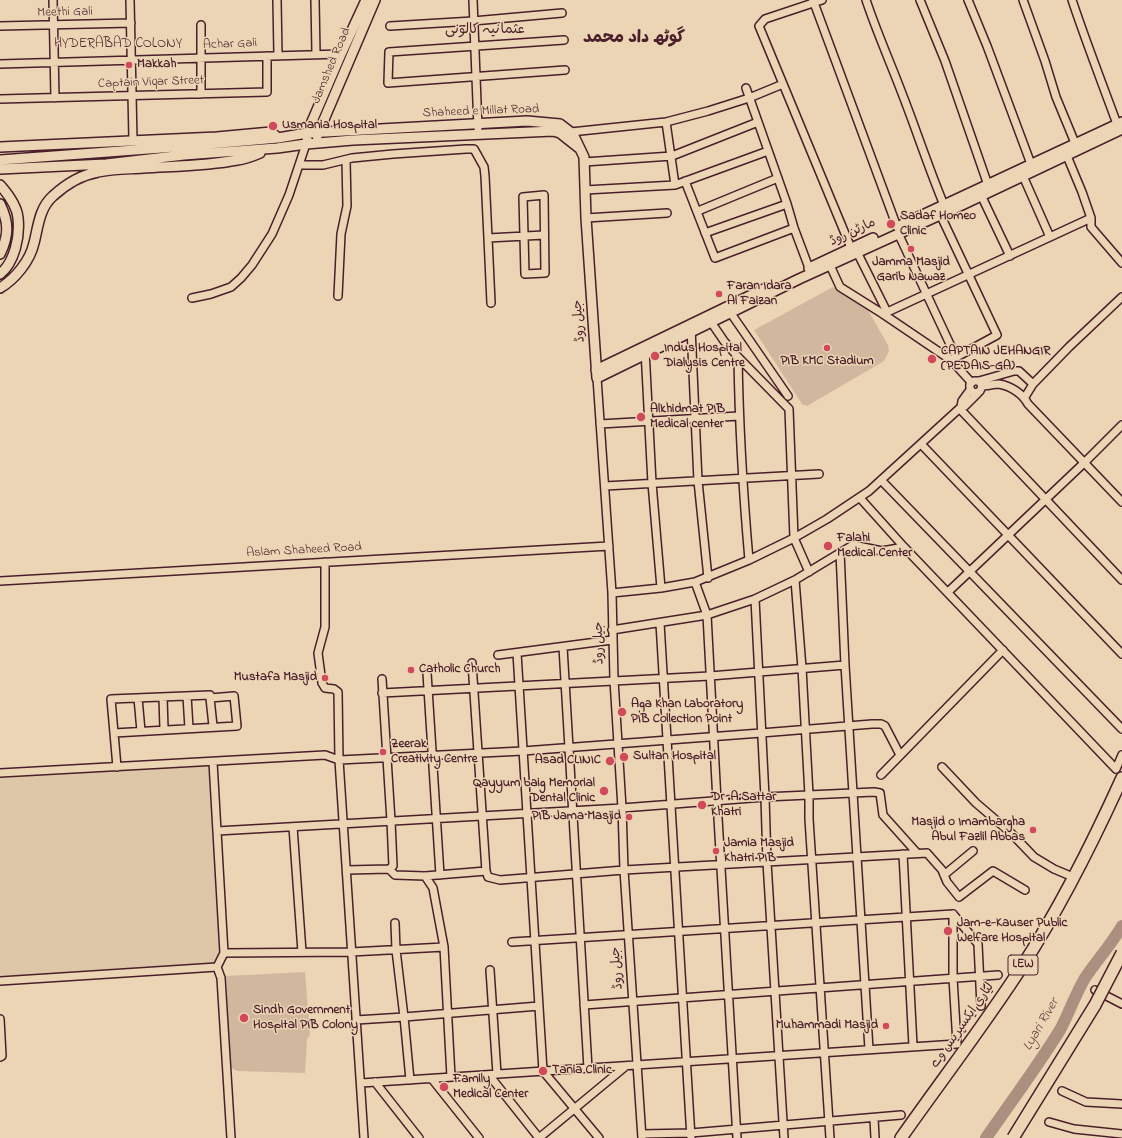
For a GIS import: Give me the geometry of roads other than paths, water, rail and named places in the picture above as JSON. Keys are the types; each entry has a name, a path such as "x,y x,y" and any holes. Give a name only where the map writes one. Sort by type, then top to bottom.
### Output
{"highway":[{"name":"لیاری ایکسپریس وے","path":"901,1138 1023,964 1073,877 1103,820 1122,778"},
{"path":"1013,1138 1095,1005 1122,953"}],"main road":[{"name":"Jamshed Road","path":"309,139 341,54 366,0"},
{"name":"Jamshed Road","path":"309,139 318,132 375,0"},
{"name":"Shaheed e Millat Road","path":"318,132 527,121 560,124 571,132"},
{"name":"مارٹن روڈ","path":"897,230 940,214 1067,156 1120,125"},
{"name":"مارٹن روڈ","path":"691,328 711,322 828,262 897,230 944,205 1075,143 1120,125"},
{"name":"Shaheed e Millat Road","path":"0,160 278,138 353,140 554,131 560,133 580,149"},
{"path":"0,147 217,137 271,132 278,138"},
{"path":"571,132 574,134 580,149"},
{"path":"0,288 17,274 28,259 34,245 37,226 43,210 51,198 62,188 80,178 97,172 238,160 309,139"},
{"path":"0,169 106,164 184,155 277,148"},
{"name":"جیل روڈ","path":"580,149 584,157 586,218 597,374"},
{"path":"0,186 13,203 18,217 16,248 11,260 0,274"},
{"path":"0,204 5,217 7,235 0,254"},
{"name":"مارٹن روڈ","path":"597,374 809,268 828,262"}],"street":[{"path":"53,0 55,98"},
{"path":"130,0 133,140"},
{"path":"277,0 278,55"},
{"path":"315,0 316,54"},
{"path":"473,0 479,134"},
{"path":"822,0 765,19 760,26 783,84 854,250 885,313"},
{"path":"866,0 876,30 944,205"},
{"path":"920,0 945,61 988,185"},
{"path":"968,0 987,46 1031,164"},
{"path":"1023,0 1056,97 1075,143"},
{"path":"1072,0 1088,46 1120,125"},
{"path":"813,2 897,230 954,358 971,382"},
{"path":"390,26 474,21 562,13"},
{"name":"Meethi Gali","path":"0,26 131,23"},
{"path":"201,25 201,94"},
{"path":"564,40 389,52 388,83 565,70"},
{"name":"Achar Gali","path":"0,64 341,54"},
{"name":"Captain Viqar Street","path":"0,99 267,92 267,56"},
{"path":"571,132 666,122 749,98 783,84"},
{"path":"746,88 809,268"},
{"path":"666,122 675,185"},
{"path":"584,162 672,156 758,122"},
{"path":"192,298 211,294 231,287 248,269 272,234 289,195 309,139"},
{"path":"299,165 323,165 346,160 393,154 466,148 474,149 484,167 485,176 491,303"},
{"path":"585,190 675,185 768,151"},
{"path":"1067,156 1091,218 1091,227 1122,263"},
{"path":"338,296 341,234 347,206 346,160"},
{"path":"1023,176 1050,237"},
{"path":"698,211 778,178"},
{"path":"685,181 698,211 705,234 715,258 794,228"},
{"path":"544,195 545,273 526,274 524,235 523,197 544,195"},
{"path":"981,196 1010,256"},
{"path":"705,234 787,204"},
{"path":"586,218 667,213"},
{"path":"940,214 997,335 954,358"},
{"path":"885,313 1091,218"},
{"path":"488,238 544,235"},
{"path":"828,262 840,287 885,313 954,358"},
{"path":"1025,397 1032,384 1068,347 1122,297"},
{"path":"730,312 788,396"},
{"path":"711,322 724,341 738,357 789,409 794,538 808,572"},
{"path":"691,328 698,481 708,578"},
{"path":"645,350 652,483 661,588"},
{"path":"738,357 742,478 749,560"},
{"path":"981,384 1016,371 1032,384"},
{"name":"جیل روڈ","path":"597,374 612,593 612,640 622,808 624,870 642,1136"},
{"path":"971,382 974,380 981,384 999,384 1013,389 1025,397 1028,404 1122,502"},
{"path":"961,408 962,401 970,390 969,387 971,382"},
{"path":"612,593 661,588 695,582 708,578 749,560 794,538 860,498 965,406 980,391 981,384"},
{"path":"970,390 978,393"},
{"path":"961,408 1122,580"},
{"path":"600,424 739,416"},
{"path":"948,592 968,571 1121,427"},
{"path":"921,444 1122,654"},
{"path":"605,486 819,474"},
{"path":"881,480 1122,729"},
{"path":"860,498 904,547 1116,769 1122,755"},
{"path":"612,630 707,615 755,599 795,580 853,545 882,550 904,547"},
{"name":"Aslam Shaheed Road","path":"0,581 609,546"},
{"path":"840,552 845,665 869,1049"},
{"path":"325,562 325,627 318,653 324,688 334,689 338,692 339,760 364,1138"},
{"path":"795,580 802,668 812,860 830,1138"},
{"path":"695,582 707,615 737,1138"},
{"path":"755,599 765,797 766,862 784,1138"},
{"path":"660,622 691,1135"},
{"path":"498,655 612,640"},
{"path":"563,647 588,1068"},
{"path":"881,775 1003,650"},
{"path":"517,653 543,1071 599,1138"},
{"path":"472,663 486,871 488,877 500,880 624,870 927,853 942,870 947,882 960,897 993,871 1025,890"},
{"path":"382,693 710,676 845,665"},
{"path":"427,673 440,875"},
{"path":"382,679 391,822 392,866 389,869"},
{"path":"117,767 111,699 210,695 212,726"},
{"path":"187,696 189,728"},
{"path":"114,732 212,726 237,726 234,696 210,698"},
{"path":"163,697 164,729"},
{"path":"138,698 141,731"},
{"path":"0,773 325,755 339,760 523,750 714,737 872,724 883,725 900,755"},
{"path":"213,762 224,953 217,967 221,978 231,1138"},
{"path":"942,767 976,803 1011,833 1034,857 1054,869 1073,877"},
{"path":"217,831 527,814 765,797 879,792 883,815 917,853"},
{"path":"293,827 302,952"},
{"path":"944,875 973,851"},
{"path":"903,854 913,1046"},
{"path":"347,870 389,869 395,875 425,876 486,871"},
{"path":"425,876 433,888 444,948 452,1077"},
{"path":"512,942 953,914"},
{"path":"953,914 978,944 978,976 981,1006"},
{"path":"361,1083 957,1044 953,914"},
{"path":"395,923 396,950 410,1080"},
{"path":"224,953 351,952 444,948"},
{"path":"0,981 217,967"},
{"path":"490,970 493,1009 493,1075 539,1138 626,1066"},
{"path":"584,1005 998,974"},
{"path":"1095,990 1122,1004"},
{"path":"356,1020 539,1006"},
{"path":"0,1018 2,1056 0,1057"},
{"path":"432,1079 479,1138"},
{"path":"375,1082 419,1138"},
{"path":"1062,1091 1086,1102 1122,1104"},
{"path":"642,1136 691,1135 737,1128 829,1122 901,1115"},
{"path":"874,1118 875,1138"},
{"path":"1049,1122 1074,1130 1122,1134"}],"waterway":[{"name":"Lyari River","path":"986,1138 1060,1030 1085,978 1122,926"}],"place":[{"name":"Makkah","path":"129,65"},
{"name":"Usmania Hospital","path":"273,126"},
{"name":"Sadaf Homeo Clinic","path":"891,224"},
{"name":"Jamma Masjid Garib Nawaz","path":"911,249"},
{"name":"Faran Idara Al Faizan","path":"719,294"},
{"name":"PIB KMC Stadium","path":"827,348"},
{"name":"Indus Hospital Dialysis Centre","path":"655,356"},
{"name":"CAPTAIN JEHANGIR (PEDAIS-GA)","path":"932,359"},
{"name":"Alkhidmat PIB Medical center","path":"641,417"},
{"name":"Falahi Medical Center","path":"828,546"},
{"name":"Catholic Church","path":"411,670"},
{"name":"Mustafa Masjid","path":"325,678"},
{"name":"Aga Khan Laboratory PIB Collection Point","path":"622,712"},
{"name":"Zeerak Creativity Centre","path":"383,752"},
{"name":"Sultan Hospital","path":"624,757"},
{"name":"Asad CLINIC","path":"610,761"},
{"name":"Qayyum baig Memorial Dental Clinic","path":"604,791"},
{"name":"Dr .A.Sattar Khatri","path":"702,805"},
{"name":"PIB Jama Masjid","path":"629,817"},
{"name":"Masjid o Imambargha Abul Fazlil Abbas","path":"1033,830"},
{"name":"Jamia Masjid Khatri PIB","path":"716,851"},
{"name":"Jam-e-Kauser Public Welfare Hospital","path":"948,931"},
{"name":"Sindh Government Hospital PIB Colony","path":"244,1018"},
{"name":"Muhammadi Masjid","path":"886,1026"},
{"name":"Tania Clinic","path":"543,1071"},
{"name":"Family Medical Center","path":"444,1087"}],"district":[{"name":"عثمانیہ کالونی","path":"485,31"},
{"name":"گوٹھ داد محمد","path":"634,39"},
{"name":"HYDERABAD COLONY","path":"118,45"}]}
